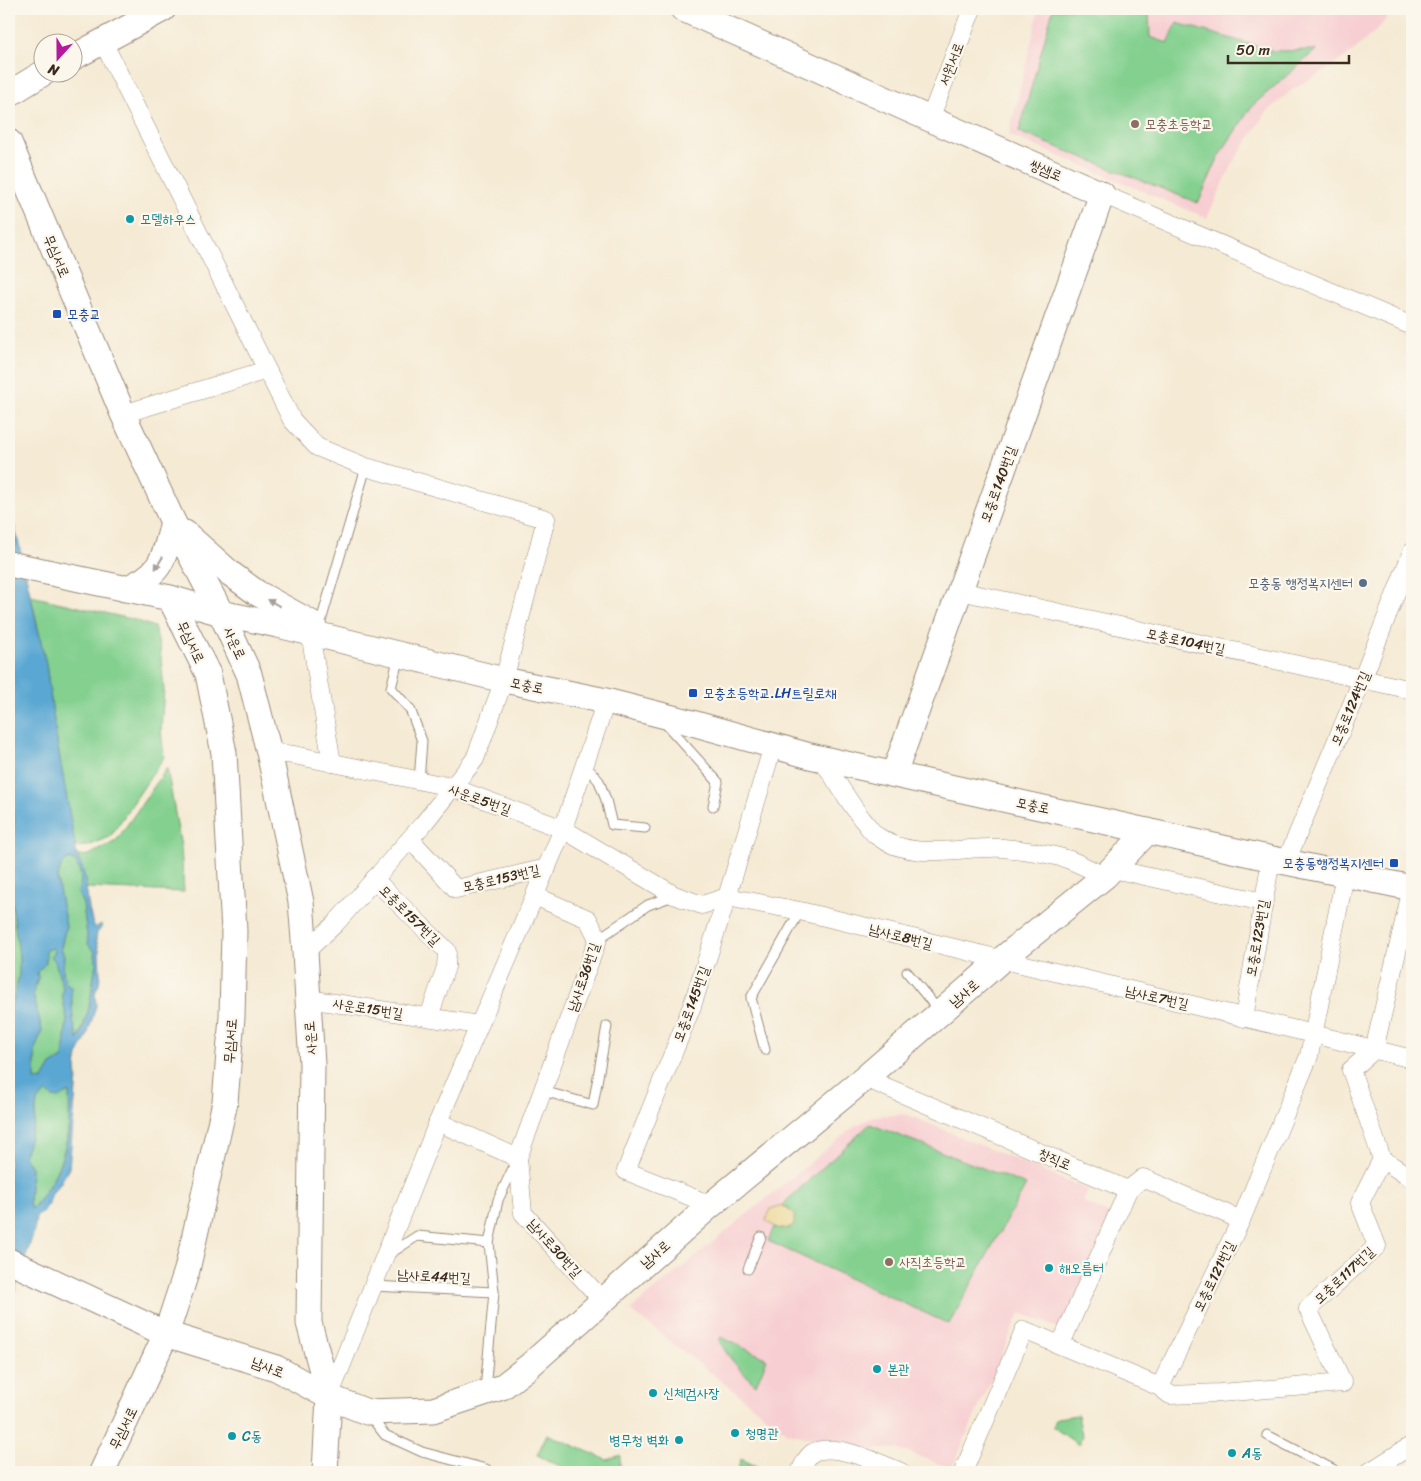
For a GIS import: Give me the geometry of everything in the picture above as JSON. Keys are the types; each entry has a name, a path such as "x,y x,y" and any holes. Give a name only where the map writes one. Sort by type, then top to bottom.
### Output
{"street":[{"path":"82,53 163,9"},
{"name":"쌍샘로","path":"683,9 1102,194 1412,326"},
{"name":"서원서로","path":"930,119 972,9"},
{"path":"103,42 292,420 318,447 366,467"},
{"path":"9,94 32,80"},
{"name":"무심서로","path":"9,142 124,414 173,522 221,613"},
{"name":"모충로140번길","path":"894,774 1102,194"},
{"path":"124,414 267,370"},
{"name":"모충로157번길","path":"305,952 335,924 410,839 475,760 504,680 546,519 366,467"},
{"path":"125,588 145,580 160,565 173,522 231,574 314,630 332,763"},
{"name":"모충로124번길","path":"1278,861 1362,680 1412,552"},
{"path":"9,564 166,597 221,613 314,630"},
{"name":"모충로104번길","path":"960,591 1412,690"},
{"name":"무심서로","path":"102,1472 166,1334 187,1270 225,1102 232,1017 234,931 224,753 208,674 166,597"},
{"name":"사운로","path":"221,613 249,674 269,752 301,902 312,1064 309,1323 330,1397 325,1472"},
{"name":"모충로","path":"314,630 349,642 504,680 606,701 822,758 1278,861 1412,888"},
{"path":"330,1397 438,1122 563,829 606,701"},
{"name":"모충로145번길","path":"711,1205 626,1171 692,1006 773,746"},
{"name":"사운로5번길","path":"269,752 294,755 451,788 563,829 674,895 702,905 727,897"},
{"path":"822,758 848,800 875,835 902,849 923,852 986,848 1037,852 1109,872 1263,902"},
{"name":"남사로","path":"9,1261 166,1334 276,1368 330,1397 367,1412 433,1410 502,1387 711,1205 866,1078 1001,960 1109,872 1148,831"},
{"name":"모충로153번길","path":"410,839 456,889 547,868"},
{"name":"모충로123번길","path":"1244,1018 1263,902 1278,861"},
{"name":"모충로121번길","path":"1160,1387 1241,1220 1309,1056 1346,875"},
{"name":"모충로157번길","path":"374,879 447,951 446,967 429,1017"},
{"path":"1412,888 1374,1050 1351,1070 1382,1159 1412,1179"},
{"name":"남사로36번길","path":"518,1158 598,939 588,919 535,896"},
{"name":"남사로8번길","path":"727,897 800,911 1001,960"},
{"name":"남사로7번길","path":"1001,960 1412,1059"},
{"name":"사운로15번길","path":"308,999 479,1025"},
{"name":"창직로","path":"866,1078 1128,1190"},
{"path":"438,1122 518,1158"},
{"name":"남사로30번길","path":"518,1158 524,1213 602,1300"},
{"name":"모충로117번길","path":"1160,1387 1170,1395 1343,1383 1308,1309 1377,1246 1360,1203 1382,1159"},
{"path":"1061,1344 1128,1190 1143,1178 1241,1220"},
{"path":"963,1472 1024,1330 1160,1387"},
{"path":"1369,1472 1412,1445"},
{"path":"800,1472 804,1462 811,1453 822,1450 837,1450 860,1456 901,1472"}],"lane":[{"path":"314,630 366,467"},
{"path":"399,654 391,688 410,710 422,741 419,781"},
{"path":"656,714 718,782 713,806"},
{"path":"585,765 599,781 612,825 645,828"},
{"path":"598,939 648,905 674,895"},
{"path":"765,1050 751,998 800,911"},
{"path":"907,972 940,1013"},
{"path":"542,1091 593,1105 607,1026"},
{"name":"남사로36번길","path":"485,1393 494,1292 489,1244 498,1200 518,1158"},
{"path":"384,1258 417,1236 489,1244"},
{"path":"748,1269 761,1237"},
{"name":"남사로44번길","path":"373,1286 494,1292"},
{"path":"367,1412 385,1435 422,1452 486,1469 486,1472"},
{"path":"1267,1435 1338,1472"}],"shaded area":[{"name":"모충초등학교","path":"1039,9 1393,9 1380,27 1352,52 1325,71 1293,89 1266,113 1233,163 1207,218 1009,135"},
{"name":"사직초등학교","path":"906,1114 1088,1190 1083,1202 1112,1215 1061,1329 1020,1313 952,1468 897,1449 861,1449 788,1433 630,1310 855,1126 875,1116"}],"green space":[{"name":"모충초등학교","path":"1053,9 1134,9 1149,13 1150,37 1168,43 1177,23 1274,51 1316,50 1252,106 1220,154 1198,203 1019,132"},
{"path":"31,596 135,620 154,627 160,648 164,688 161,730 164,757 110,837 88,846 75,847 46,664"},
{"path":"167,768 181,847 184,892 86,888 84,875 77,856 89,855 116,841"},
{"path":"9,804 15,820 9,847"},
{"path":"9,856 12,903 19,955 19,975 9,1018"},
{"path":"70,859 76,862 80,872 81,881 78,893 83,904 88,944 95,952 96,963 89,1008 78,1041 73,1020 71,987 66,983 63,973 64,955 61,948 66,926 57,879 62,863"},
{"path":"53,947 55,952 51,956 55,961 63,988 62,995 67,1019 63,1058 51,1065 43,1079 35,1080 35,1050 42,1030 33,994 38,978 37,972 46,963 45,950"},
{"path":"47,1091 69,1092 68,1125 63,1154 58,1168 43,1195 32,1209 29,1205 31,1168 24,1156 34,1124 37,1101"},
{"path":"870,1124 1026,1185 949,1324 768,1241 774,1227 781,1229 790,1228 789,1209 782,1205"},
{"path":"721,1337 767,1359 756,1385 740,1370 727,1353 719,1341"},
{"path":"1078,1415 1082,1435 1079,1445 1053,1427 1054,1421 1057,1418"},
{"path":"547,1434 607,1460 620,1455 620,1469 618,1472 572,1472 537,1455"},
{"path":"741,1459 769,1472 737,1472"}],"sand":[{"path":"782,1205 794,1214 794,1224 783,1229 772,1225 766,1220 771,1209"}],"water":[{"path":"9,510 17,536 46,664 56,736 77,856 84,873 89,911 95,928 101,924 102,928 97,933 96,939 99,949 100,975 95,993 96,1006 86,1039 79,1051 76,1067 77,1078 69,1168 60,1184 52,1193 49,1203 43,1212 36,1217 34,1231 9,1310 9,1092 14,1077 9,1076 9,1018 19,975 19,955 12,903 12,871 9,842 15,820 9,804","holes":["70,859 76,862 80,872 81,881 78,893 83,904 88,944 95,952 96,963 89,1008 78,1040 73,1020 71,987 66,983 63,973 64,955 61,948 66,926 57,879 62,864","53,948 55,952 51,956 55,961 63,988 62,995 67,1019 63,1058 51,1065 43,1079 35,1080 35,1050 42,1030 33,994 38,978 37,972 46,963 46,950","47,1092 52,1097 59,1098 69,1092 70,1110 67,1141 63,1155 51,1182 32,1209 29,1204 31,1168 24,1156 34,1124 37,1101"]}],"place":[{"name":"모충초등학교","path":"1135,124"},
{"name":"모델하우스","path":"130,219"},
{"name":"모충교","path":"57,314"},
{"name":"모충동 행정복지센터","path":"1363,583"},
{"name":"모충초등학교.LH트릴로채","path":"693,693"},
{"name":"모충동행정복지센터","path":"1394,863"},
{"name":"사직초등학교","path":"889,1262"},
{"name":"해오름터","path":"1049,1268"},
{"name":"본관","path":"877,1369"},
{"name":"신체검사장","path":"653,1393"},
{"name":"청명관","path":"735,1433"},
{"name":"C동","path":"232,1436"},
{"name":"병무청 벽화","path":"679,1440"},
{"name":"A동","path":"1232,1453"}]}
